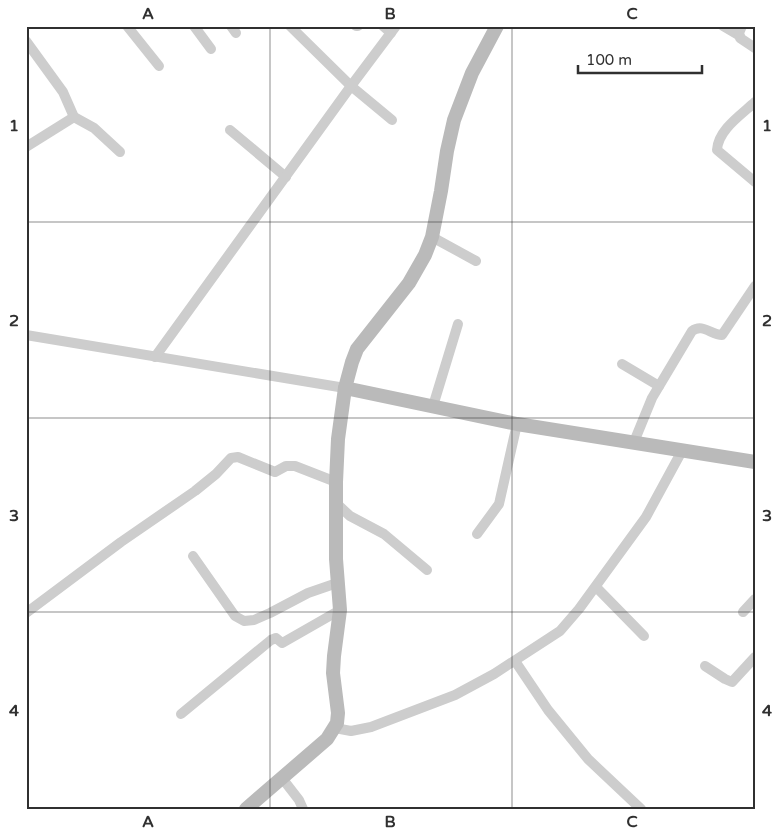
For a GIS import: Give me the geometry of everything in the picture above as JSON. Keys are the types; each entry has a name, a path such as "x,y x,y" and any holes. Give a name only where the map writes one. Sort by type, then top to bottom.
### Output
{"street":[{"path":"127,26 159,66"},
{"path":"194,26 211,49"},
{"path":"290,26 351,86 392,120"},
{"path":"246,809 327,738 335,728 338,713 333,673 340,610 336,482 338,439 345,388 357,349 409,283 422,262 432,237 454,120 476,65 497,26"},
{"path":"723,26 741,31 742,40 755,48"},
{"path":"155,357 286,177 390,29"},
{"path":"26,41 63,92 74,117 94,128 120,152"},
{"path":"755,118 751,106 727,130 720,140 717,150 755,182"},
{"path":"26,147 74,117"},
{"path":"230,130 286,177"},
{"path":"432,237 476,261"},
{"path":"634,442 659,386 692,331 697,327 702,327 722,335 755,286"},
{"path":"433,406 458,324"},
{"path":"26,335 345,388 517,424 755,462"},
{"path":"622,364 659,386"},
{"path":"476,534 499,504 517,424"},
{"path":"335,728 351,731 383,723 455,694 515,661 560,631 596,587 650,512 683,449"},
{"path":"26,613 113,548 206,483 231,458 241,458 276,472 286,466 295,466 336,482"},
{"path":"336,503 350,516 384,534 427,570"},
{"path":"193,556 235,616 244,621 254,620 308,593 338,584"},
{"path":"596,587 644,636"},
{"path":"743,612 755,599"},
{"path":"181,714 271,640 276,638 282,643 340,610"},
{"path":"705,666 732,682 755,657"},
{"path":"515,661 548,710 588,758 641,809"},
{"path":"282,778 299,800 303,809"}]}
